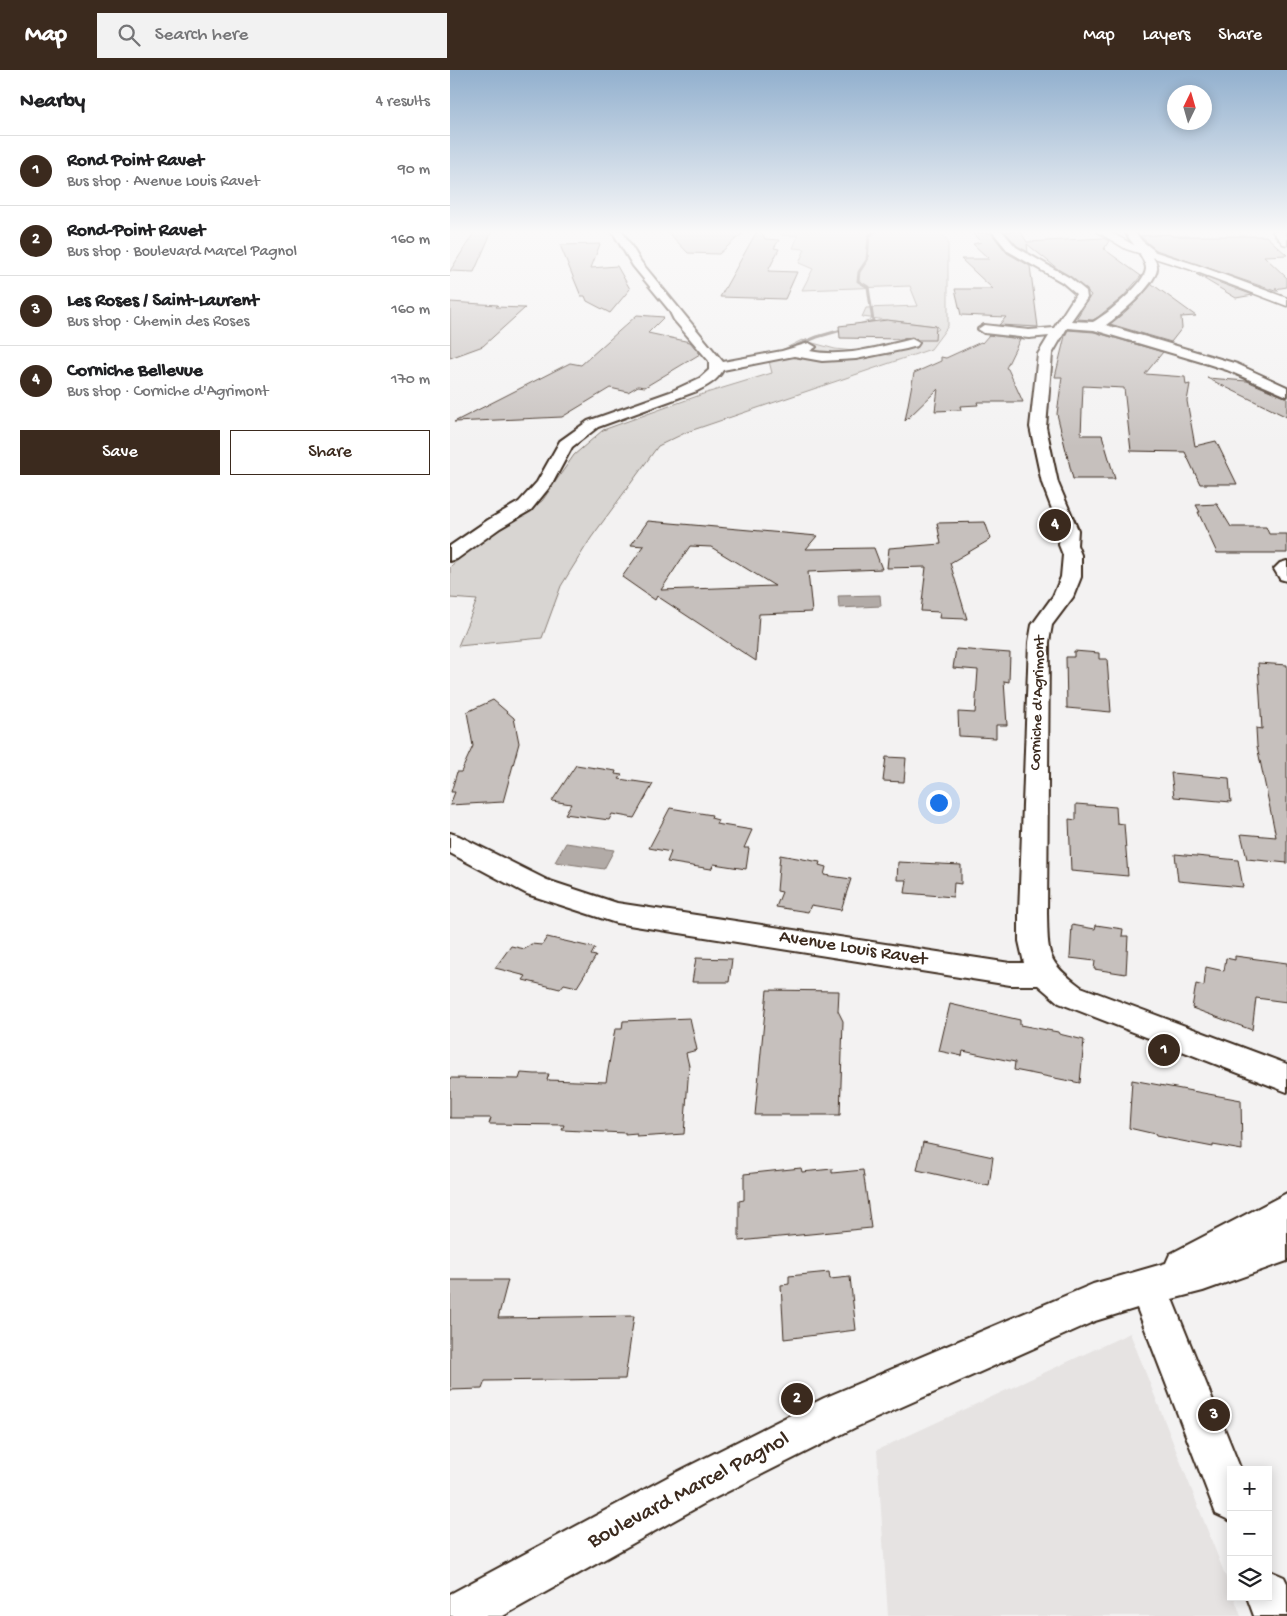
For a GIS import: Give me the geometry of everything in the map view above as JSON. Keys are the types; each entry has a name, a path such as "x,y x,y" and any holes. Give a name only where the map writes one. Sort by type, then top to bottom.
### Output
{"street":[{"path":"450,555 494,524 525,506 544,484 566,444 578,434 593,424 697,386 715,373 718,367 716,360 710,351 678,318 675,309 670,303"},
{"name":"Corniche d'Agrimont","path":"1044,974 1036,960 1033,937 1039,642 1042,625 1063,597 1071,577 1072,554 1068,545 1069,530 1050,483 1038,427 1046,354 1069,313 1077,303"},
{"path":"1095,326 1126,303"},
{"path":"984,329 1021,334 1060,328 1095,326 1232,367 1287,392"},
{"path":"794,352 822,357 862,353 912,343"},
{"path":"718,367 743,364 809,347"},
{"path":"1287,567 1284,569 1287,575"},
{"name":"Avenue Louis Ravet","path":"450,842 537,887 616,912 1010,974 1044,974"},
{"path":"1044,974 1070,994 1287,1078"},
{"path":"1252,1064 1287,1093"},
{"name":"Boulevard Marcel Pagnol","path":"1148,1286 1287,1210"},
{"name":"Boulevard Marcel Pagnol","path":"457,1616 690,1488 839,1413 1094,1303 1148,1286 1203,1273 1287,1243"},
{"path":"1148,1286 1167,1340 1227,1489"},
{"path":"1271,1601 1277,1616"}],"shaded area":[{"path":"917,303 948,303 948,326 931,349 687,432 658,446 591,538 561,586 542,638 458,646 477,600 450,598 450,567 464,554 542,501 574,455 603,430 703,394 772,373 768,357 802,340 835,349 890,355 939,329 936,326 862,317 866,308 918,306"},
{"path":"880,595 881,606 839,608 838,596"},
{"path":"566,843 614,850 604,869 555,862"},
{"path":"1130,1333 1227,1580 1227,1601 1235,1601 1241,1616 888,1616 877,1450"}],"building":[{"path":"450,303 525,308 483,346 450,358"},
{"path":"591,303 618,303 610,313"},
{"path":"958,303 1035,303 1038,327 999,325 1006,317 961,315"},
{"path":"1086,303 1115,303 1093,320 1076,319"},
{"path":"1134,303 1178,303 1196,316 1181,317 1182,328 1171,342 1110,324"},
{"path":"637,315 664,317 648,333 690,342 700,354 645,387 638,386 628,392 610,388 562,417 454,422 570,363 581,365"},
{"path":"887,320 936,326 935,340 917,340 912,337 903,339 840,338 839,326"},
{"path":"1068,330 1094,332 1163,352 1145,374 1185,377 1186,385 1190,384 1187,401 1195,446 1216,441 1237,484 1200,484 1185,452 1131,451 1124,388 1083,386 1081,435 1102,435 1115,479 1073,479 1057,414 1062,377 1055,377"},
{"path":"989,335 1020,339 1006,368 1023,402 977,402 978,405 960,406 961,410 935,411 938,389 905,421 914,373 941,361 941,357 946,358 982,343"},
{"path":"1207,378 1247,381 1287,398 1287,417"},
{"path":"1217,504 1231,527 1266,527 1269,534 1287,534 1287,553 1217,553 1196,505"},
{"path":"648,521 817,536 806,549 874,548 882,569 808,572 812,612 759,614 756,661 657,596 655,600 622,577 644,546 631,545","holes":["690,546 711,547 775,586 661,590"]},
{"path":"985,522 991,539 950,563 967,619 939,618 940,612 921,611 926,567 887,568 889,548 941,544 937,523"},
{"path":"956,649 1010,653 1009,682 1004,681 1007,725 996,725 996,738 959,736 958,712 975,713 978,670 953,668"},
{"path":"1074,651 1099,653 1099,659 1107,659 1111,712 1067,708 1066,657 1074,657"},
{"path":"1258,663 1287,665 1287,863 1247,859 1241,834 1276,837 1257,746 1256,728 1262,729"},
{"path":"493,700 514,718 519,743 503,802 450,805 455,792 451,792 457,772 461,772 473,746 467,712"},
{"path":"886,757 906,758 904,782 883,781"},
{"path":"576,765 616,771 615,774 622,775 619,779 653,784 634,818 612,814 609,820 565,814 571,804 552,801"},
{"path":"1171,773 1229,778 1231,802 1174,797"},
{"path":"1076,804 1116,807 1117,823 1124,824 1128,876 1071,871 1069,819 1076,820"},
{"path":"670,808 712,815 711,818 718,820 716,824 752,830 744,848 749,848 746,869 714,864 711,869 667,862 671,852 649,848"},
{"path":"1175,854 1238,860 1243,887 1178,881"},
{"path":"780,855 820,862 819,865 826,867 824,875 851,879 841,910 811,905 808,912 776,907 782,892 777,891"},
{"path":"898,862 961,865 961,884 954,883 953,897 905,893 907,880 897,880"},
{"path":"1072,925 1095,929 1096,925 1123,929 1122,936 1128,936 1126,974 1094,969 1095,961 1070,958"},
{"path":"547,937 595,948 591,955 596,956 577,987 564,984 560,989 523,980 526,976 495,968 511,946 525,949 531,944 542,945"},
{"path":"1235,956 1287,963 1287,1002 1256,998 1252,1030 1192,1008 1196,984 1204,986 1206,967 1224,971 1226,958 1235,960"},
{"path":"696,958 732,959 729,982 692,982"},
{"path":"767,990 839,991 838,1011 843,1021 840,1115 755,1115"},
{"path":"950,1004 1020,1020 1020,1025 1058,1032 1059,1034 1084,1040 1080,1083 1014,1070 1015,1062 963,1051 962,1056 939,1051"},
{"path":"690,1018 697,1050 686,1053 689,1066 684,1134 637,1137 637,1134 625,1135 625,1133 562,1130 564,1125 489,1124 491,1118 450,1118 450,1078 519,1079 521,1073 549,1074 547,1080 606,1082 615,1029 622,1029 623,1021"},
{"path":"1132,1080 1241,1100 1242,1150 1213,1145 1213,1147 1156,1136 1155,1134 1129,1128"},
{"path":"923,1142 993,1157 989,1186 917,1170"},
{"path":"801,1168 802,1172 832,1169 832,1173 863,1170 871,1228 739,1241 739,1201 744,1200 744,1174"},
{"path":"829,1272 830,1279 850,1277 856,1330 784,1339 781,1285 789,1284 789,1276"},
{"path":"450,1280 508,1280 498,1318 634,1316 625,1379 485,1381 482,1389 450,1390"}],"waterway":[{"path":"805,342 873,321 870,303"},
{"path":"788,350 808,341"}],"place":[{"name":"Corniche Bellevue","path":"1055,525"},
{"name":"Rond Point Ravet","path":"1164,1050"},
{"name":"Rond-Point Ravet","path":"797,1399"},
{"name":"Les Roses / Saint-Laurent","path":"1214,1415"}]}
